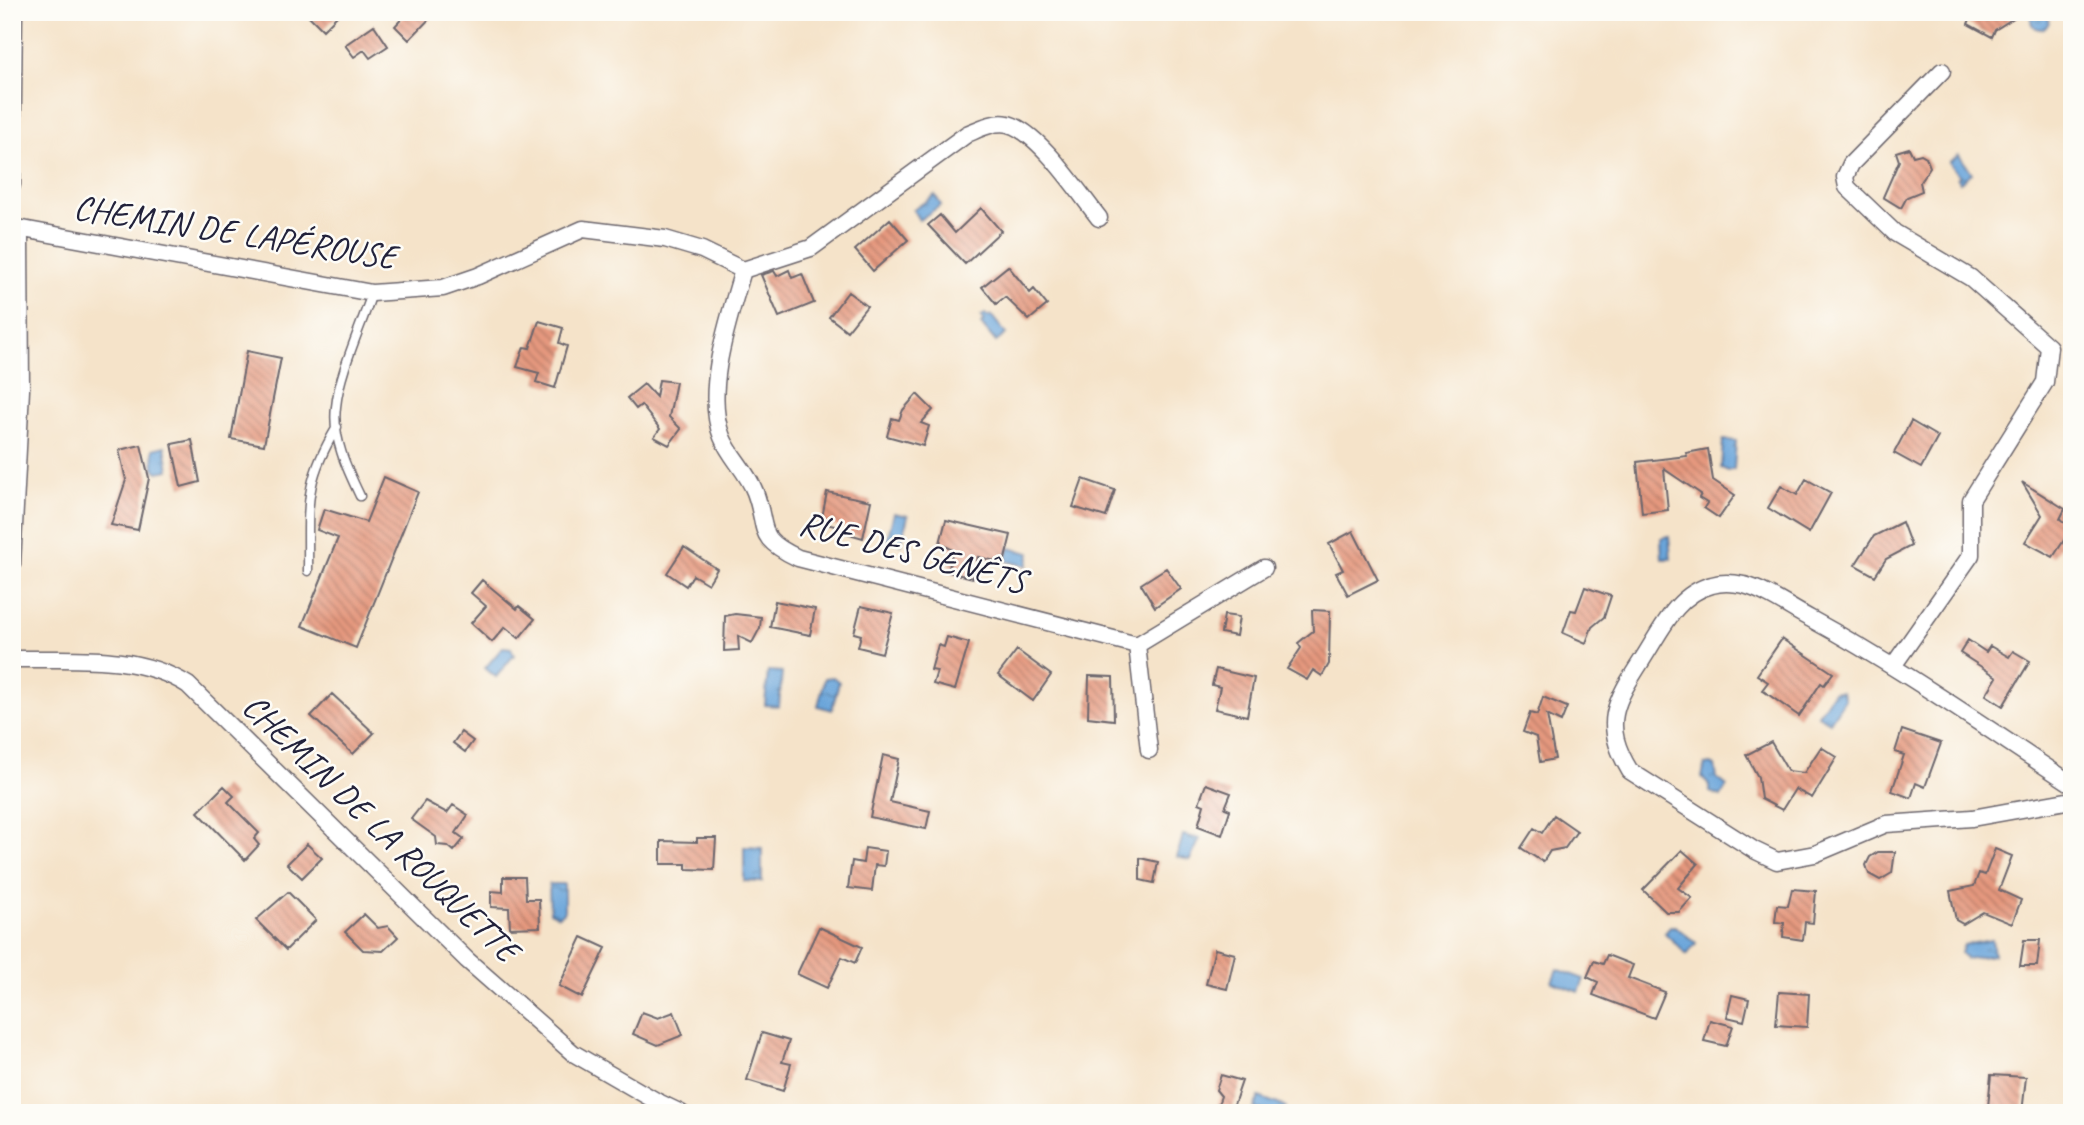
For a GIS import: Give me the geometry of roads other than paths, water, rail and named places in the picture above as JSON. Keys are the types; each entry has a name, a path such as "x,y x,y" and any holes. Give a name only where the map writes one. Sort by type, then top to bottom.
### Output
{"street":[{"path":"12,185 14,12"},
{"path":"1893,666 1971,555 1971,500 2045,382 2049,347 1971,278 1895,233 1847,187 1845,177 1851,164 1942,71"},
{"path":"743,270 811,248 967,134 990,125 1007,124 1031,137 1100,218"},
{"path":"12,565 21,390 20,239 13,226"},
{"name":"CHEMIN DE LAPÉROUSE","path":"13,226 372,293 443,288 478,276 583,229 665,239 725,260 743,270"},
{"name":"RUE DES GENÊTS","path":"743,270 724,339 718,374 717,412 721,435 747,472 756,495 767,540 798,558 1137,645"},
{"path":"1149,751 1137,645 1264,568"},
{"path":"2072,784 1893,666 1761,592 1730,583 1713,585 1684,598 1617,698 1613,719 1617,751 1630,771 1648,785 1754,850 1777,861 1815,854 1886,824 1972,818 2072,800"},
{"name":"CHEMIN DE LA ROUQUETTE","path":"12,659 124,661 171,674 188,685 467,960 573,1053 681,1113"}],"lane":[{"path":"360,496 344,462 336,407 372,293"},
{"path":"308,571 308,491 322,452 337,427"}],"water":[{"path":"2040,11 2046,14 2049,20 2046,26 2040,29 2034,26 2031,20 2034,14"},
{"path":"1959,155 1972,173 1960,182 1957,178 1960,176 1949,162"},
{"path":"935,195 941,205 919,220 913,210"},
{"path":"985,314 988,317 991,315 1006,334 996,342 981,324 984,321 981,317"},
{"path":"1723,440 1736,441 1734,469 1728,471 1721,468"},
{"path":"165,446 169,470 158,472 154,468 153,449"},
{"path":"894,513 908,516 901,544 887,540"},
{"path":"1669,536 1671,559 1662,559 1661,538"},
{"path":"1009,548 1030,553 1027,566 1006,561"},
{"path":"503,647 511,648 514,655 496,677 485,668"},
{"path":"768,671 782,672 779,706 765,705"},
{"path":"833,677 839,682 832,710 818,706 825,678"},
{"path":"1834,691 1842,692 1845,699 1830,722 1818,715"},
{"path":"1705,765 1715,766 1717,778 1727,786 1721,796 1710,792 1708,783 1702,777"},
{"path":"1183,835 1200,839 1190,860 1177,857"},
{"path":"744,847 762,848 762,882 744,881"},
{"path":"549,884 564,884 564,912 558,916 550,912"},
{"path":"1671,926 1675,926 1696,943 1687,955 1665,933"},
{"path":"1992,940 1994,955 1966,959 1961,953 1964,945"},
{"path":"1557,969 1584,979 1579,992 1552,982"},
{"path":"1259,1097 1286,1107 1284,1113 1254,1109"}]}
